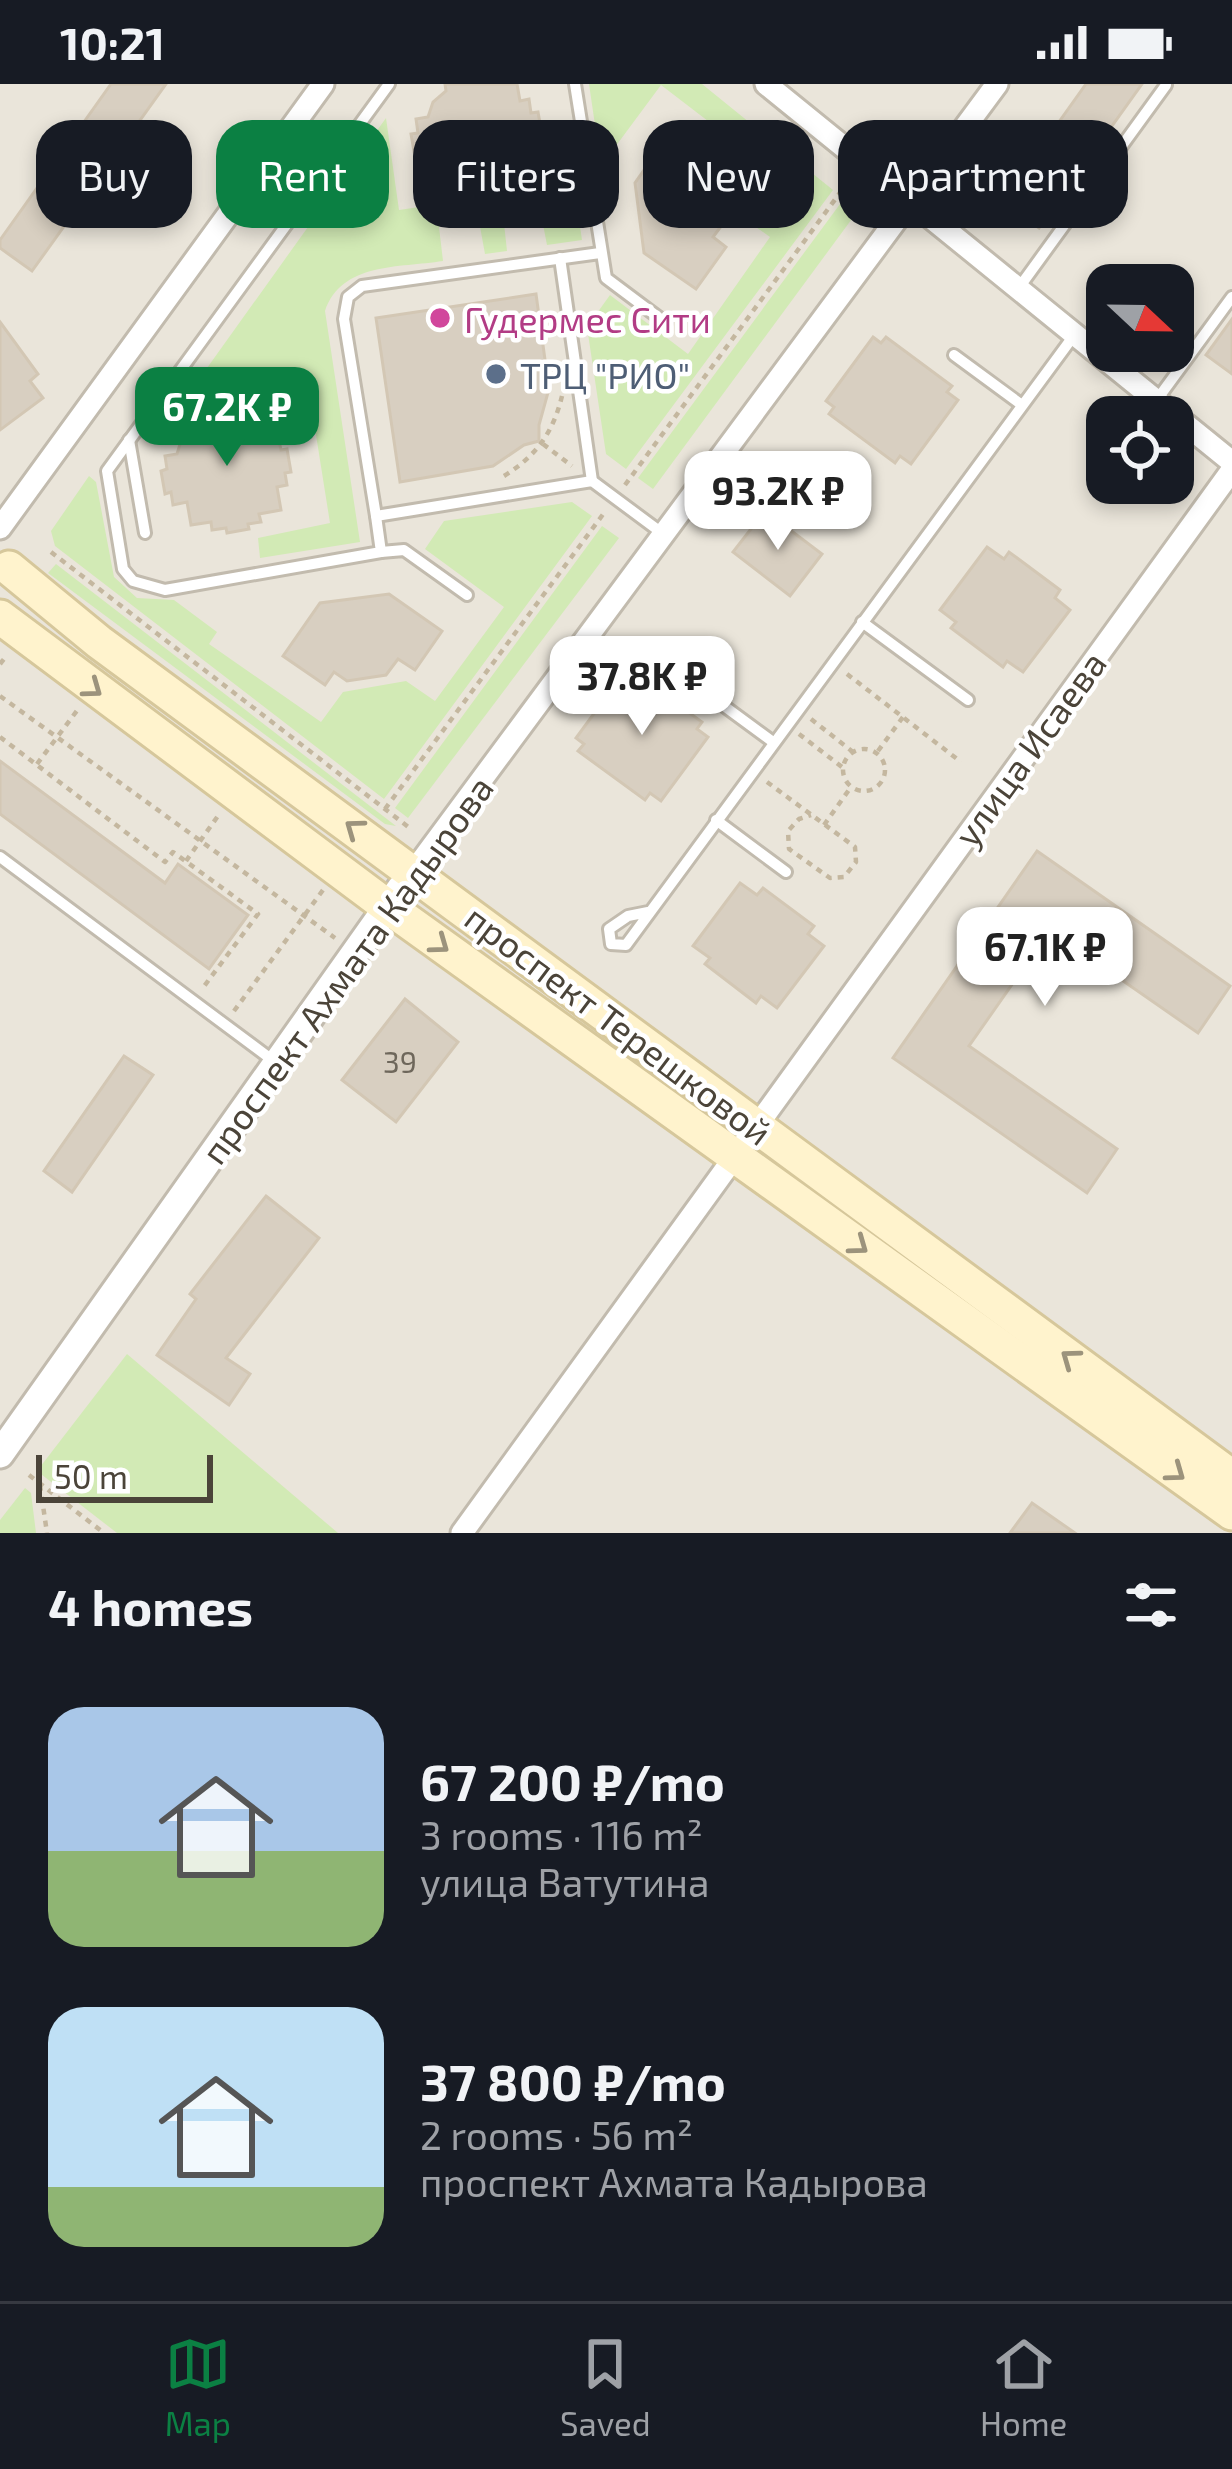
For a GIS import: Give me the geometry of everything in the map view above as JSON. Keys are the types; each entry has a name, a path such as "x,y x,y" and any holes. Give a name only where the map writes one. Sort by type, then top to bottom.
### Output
{"main road":[{"name":"проспект Терешковой","path":"3,566 401,889"},
{"name":"проспект Терешковой","path":"0,617 401,889 743,1141 1232,1513"},
{"name":"проспект Терешковой","path":"743,1141 1232,1478"}],"street":[{"path":"0,528 323,84"},
{"path":"766,84 838,143"},
{"name":"проспект Ахмата Кадырова","path":"971,120 997,84"},
{"name":"проспект Ахмата Кадырова","path":"0,1454 275,1062 892,228"},
{"path":"943,228 1151,396"},
{"path":"1194,433 1232,466"},
{"name":"улица Исаева","path":"462,1533 1232,466"}],"lane":[{"path":"389,84 107,471 119,558 133,581 165,590 404,550 466,595"},
{"path":"574,84 606,278 666,323"},
{"path":"1018,289 1166,85"},
{"path":"381,552 344,319 348,297 362,286 600,253"},
{"path":"560,258 592,481 665,535"},
{"path":"1159,396 1232,297"},
{"path":"648,912 1075,334"},
{"path":"954,355 1022,405"},
{"path":"129,440 145,533"},
{"path":"376,516 592,481"},
{"path":"862,622 968,700"},
{"path":"705,692 773,742"},
{"path":"716,820 786,872"},
{"path":"0,857 275,1062"}],"path":[{"path":"490,482 525,464 543,444 556,420 562,381"},
{"path":"543,444 592,481"},
{"path":"51,552 411,829"},
{"path":"0,664 7,655"},
{"path":"845,672 962,762"},
{"path":"0,696 335,938"},
{"path":"37,764 79,708"},
{"path":"877,753 903,717"},
{"path":"811,719 853,752"},
{"path":"799,734 843,768 851,788"},
{"path":"0,737 165,862 173,852 258,914 201,990"},
{"path":"843,768 853,752 867,748 877,753 885,767 881,783 867,791 851,788"},
{"path":"764,780 811,814 824,825 855,847 852,870 837,880 789,849 788,831 811,814"},
{"path":"824,825 851,788"},
{"path":"186,861 220,813"},
{"path":"232,1014 323,890"},
{"path":"29,1474 104,1533"},
{"path":"40,1483 47,1533"}],"shaded area":[{"path":"0,84 1232,84 1232,1533 0,1533"}],"green space":[{"path":"589,84 702,84 746,120 707,120 661,85 619,142 619,120 594,120"},
{"path":"389,139 399,210 413,208 413,228 439,228 443,261 358,275 333,295 325,311 360,542 260,558 258,538 330,523 306,372 192,389 307,228 389,228"},
{"path":"814,175 833,190 814,216"},
{"path":"838,207 838,228 845,228 653,489 638,478"},
{"path":"480,228 505,228 507,251 485,254"},
{"path":"544,228 580,228 582,240 547,245"},
{"path":"757,228 805,228 626,469 606,454 587,327 610,295 688,354 770,237"},
{"path":"89,476 96,482 114,577 137,598 174,600 217,632 209,644 321,722 343,692 406,681 435,701 504,607 425,549 444,521 572,502 592,516 384,799 55,546 51,531"},
{"path":"602,526 619,538 408,818 395,808"},
{"path":"56,564 396,826 385,824 48,573"},
{"path":"127,1354 338,1533 117,1533 37,1471"},
{"path":"25,1488 31,1493 36,1533 0,1533 0,1520"}],"building":[{"path":"111,84 166,84 140,120 85,120"},
{"path":"445,84 517,84 520,101 529,99 531,113 538,112 539,120 416,120 428,117 433,102 446,91"},
{"path":"1086,84 1142,84 1116,120 1060,120"},
{"path":"643,172 643,228 720,228 713,237 726,247 696,289 644,253 635,183"},
{"path":"36,189 36,228 63,228 32,271 0,248 0,240"},
{"path":"536,294 549,389 539,441 524,445 493,466 400,482 376,318"},
{"path":"1232,319 1232,374 1206,355"},
{"path":"0,322 38,374 30,381 43,398 0,430"},
{"path":"873,337 881,343 886,337 952,386 947,392 958,400 911,464 900,456 895,463 829,414 834,407 826,401"},
{"path":"228,401 228,406 240,404 243,421 265,417 269,438 278,436 281,450 287,449 291,472 285,473 287,485 277,487 281,510 259,514 261,522 248,524 249,529 227,533 226,528 212,530 211,522 191,525 187,502 173,505 171,492 165,494 161,471 167,469 165,456 177,454 182,438 195,428 192,412"},
{"path":"765,511 822,554 790,596 733,552"},
{"path":"987,547 1004,559 1009,552 1060,590 1055,598 1070,610 1023,672 1007,661 1003,667 951,628 956,622 940,610"},
{"path":"389,594 442,631 415,670 398,659 386,675 347,681 334,672 325,685 283,656 320,603"},
{"path":"623,674 631,680 636,674 702,722 697,729 708,737 661,801 650,793 645,800 578,751 584,744 576,738"},
{"path":"0,761 165,883 178,864 248,915 209,969 0,814"},
{"path":"1037,851 1230,986 1198,1033 1050,930 969,1046 1117,1149 1087,1193 893,1058"},
{"path":"740,883 757,895 763,888 814,926 808,934 824,946 777,1008 761,996 756,1003 705,964 710,958 693,946"},
{"path":"405,999 458,1042 396,1122 342,1080"},
{"path":"124,1056 153,1075 72,1192 44,1171"},
{"path":"266,1196 319,1238 226,1358 250,1374 229,1405 157,1355 196,1299 190,1294"},
{"path":"1032,1503 1075,1533 1010,1533"}],"place":[{"name":"Гудермес Сити","path":"440,318"},
{"name":"ТРЦ \"РИО\"","path":"496,374"}]}
